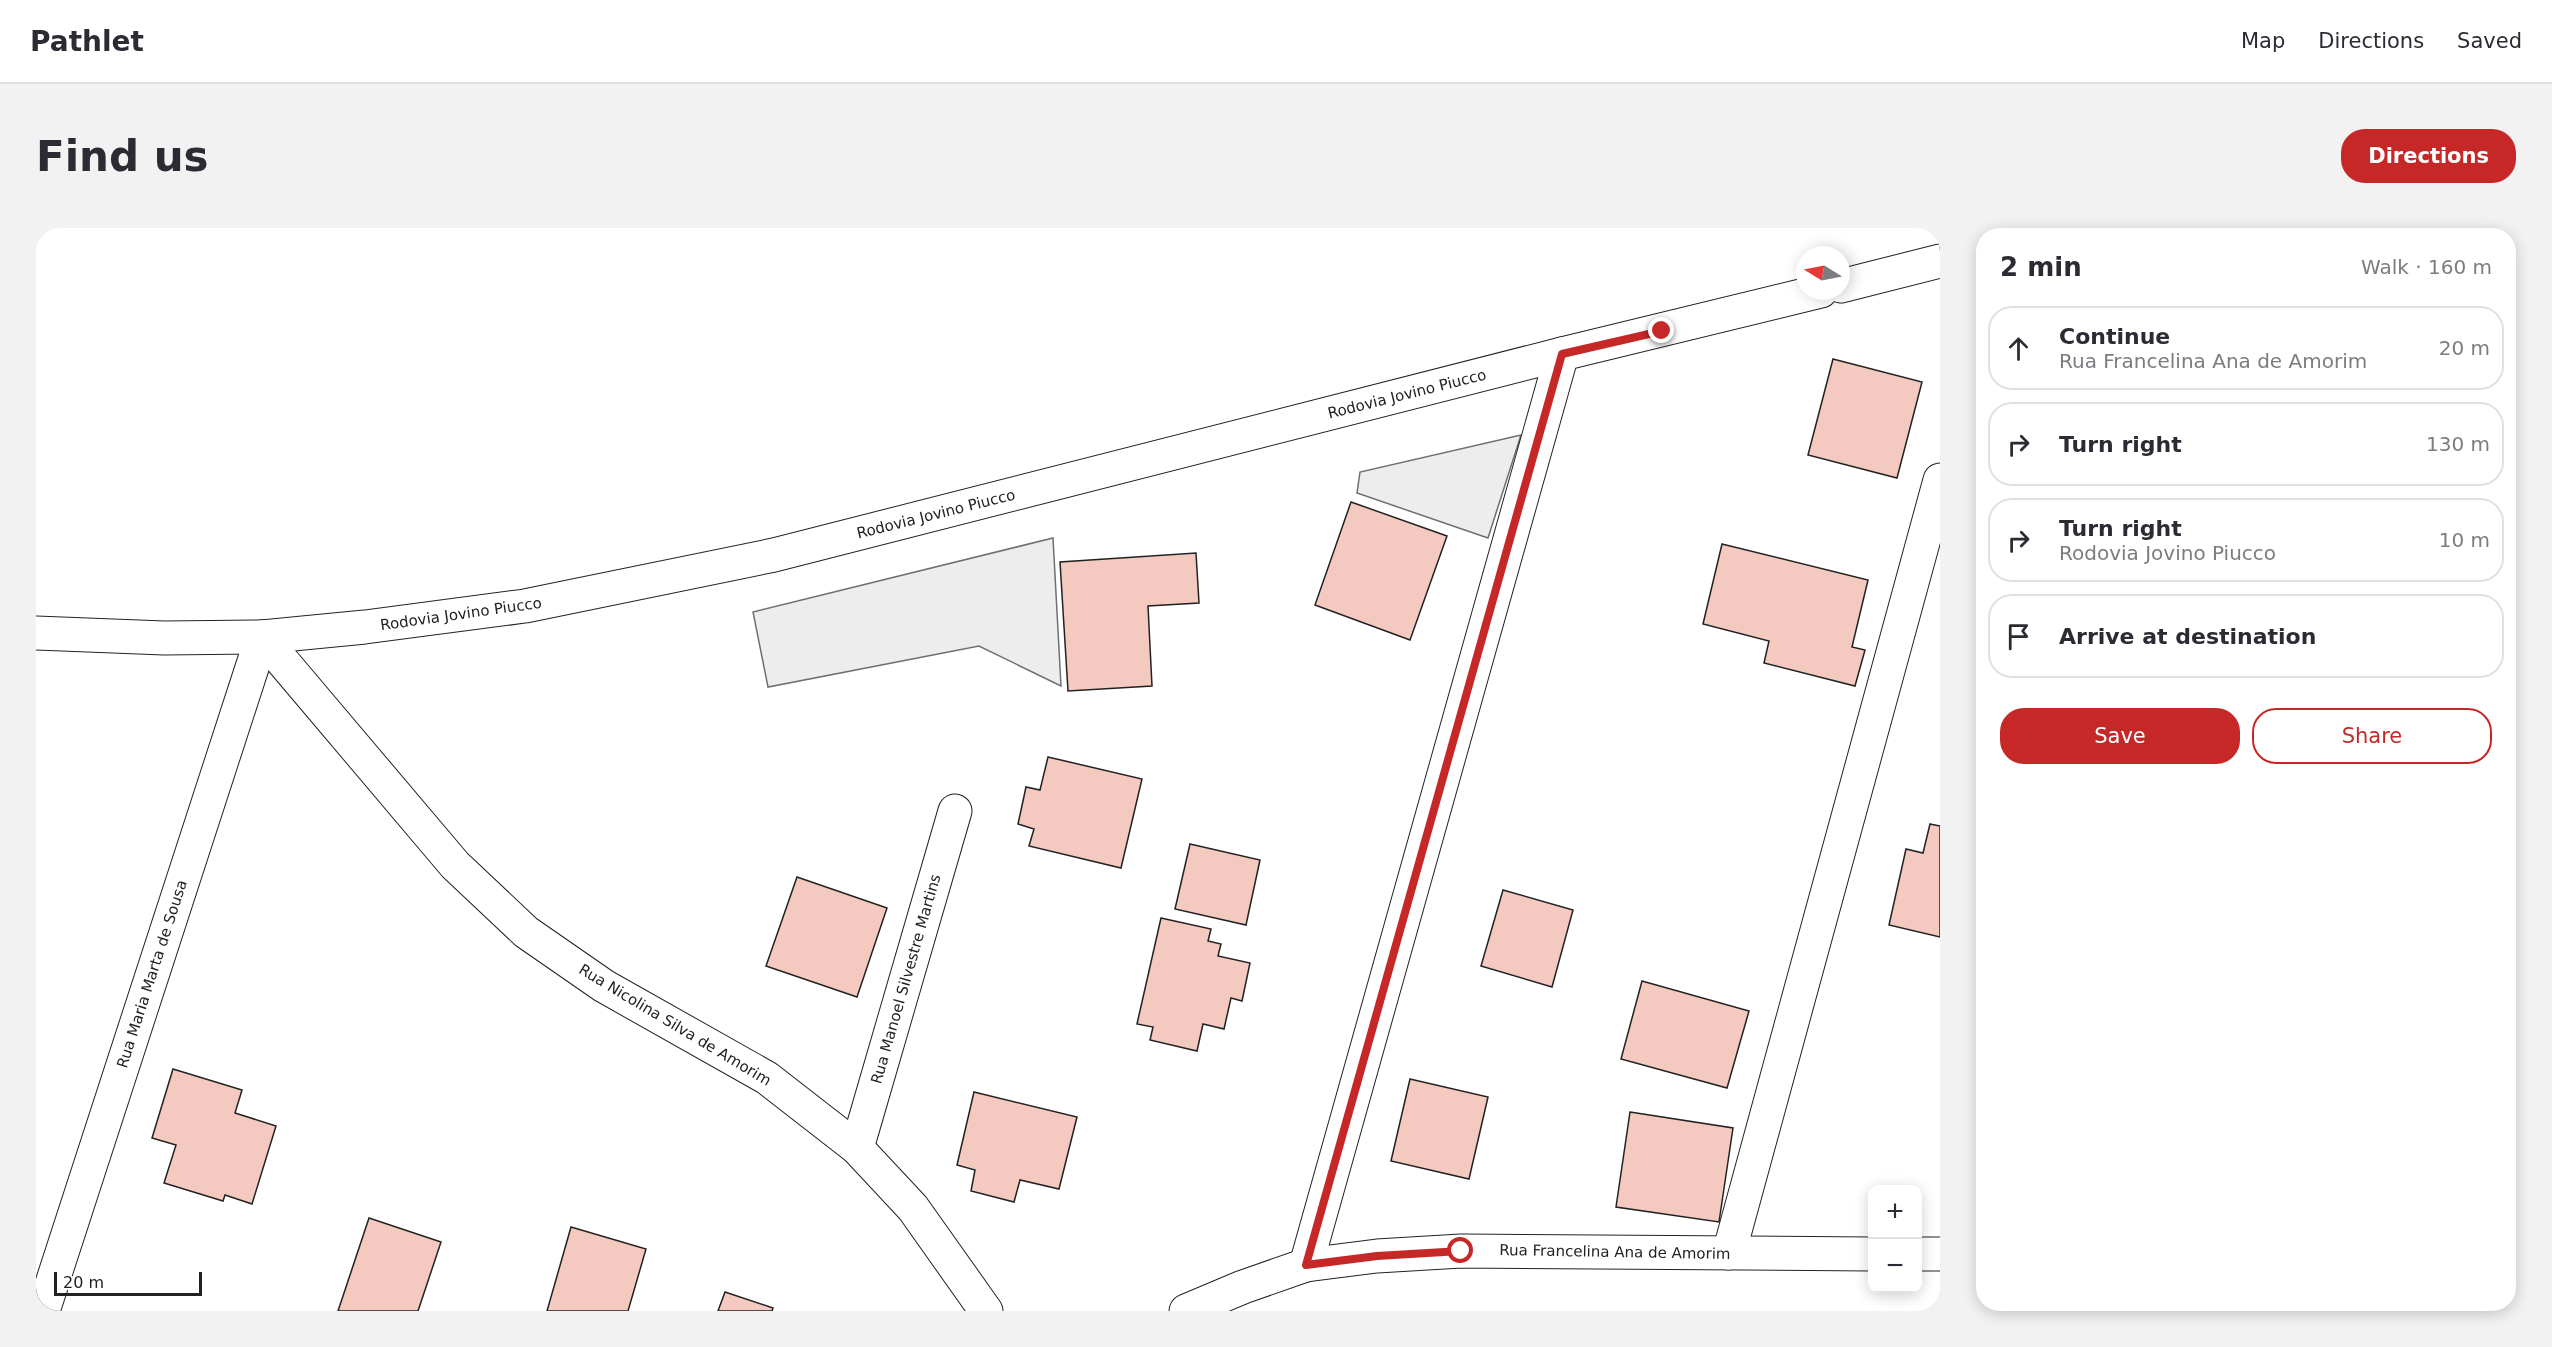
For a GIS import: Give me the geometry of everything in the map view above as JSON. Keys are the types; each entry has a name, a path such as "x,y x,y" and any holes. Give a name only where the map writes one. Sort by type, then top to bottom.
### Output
{"street":[{"path":"1850,284 1940,261"},
{"name":"Rodovia Jovino Piucco","path":"36,633 164,638 262,637 525,606 774,555 1562,354 1796,297"},
{"path":"1306,1265 1562,354"},
{"path":"1728,1253 1940,480"},
{"name":"Rua Nicolina Silva de Amorim","path":"262,637 455,865 526,932 604,986 767,1078 857,1148 913,1208 986,1311"},
{"name":"Rua Maria Marta de Sousa","path":"43,1311 262,637"},
{"name":"Rua Manoel Silvestre Martins","path":"857,1148 956,811"},
{"name":"Rua Francelina Ana de Amorim","path":"1186,1311 1243,1287 1306,1265 1377,1256 1461,1251 1868,1254"},
{"path":"1922,1254 1940,1254"}],"shaded area":[{"path":"1521,435 1488,538 1357,493 1360,472"},
{"path":"1053,538 1061,686 979,646 768,687 753,612"}],"building":[{"path":"1833,359 1922,382 1897,478 1808,455"},
{"path":"1351,502 1447,536 1410,640 1315,605"},
{"path":"1722,544 1868,580 1852,647 1865,650 1855,686 1764,663 1769,641 1703,624"},
{"path":"1196,553 1199,603 1148,606 1152,686 1068,691 1060,562"},
{"path":"1048,757 1142,779 1121,868 1029,846 1034,829 1018,824 1026,787 1040,790"},
{"path":"1930,824 1940,826 1940,937 1889,925 1906,849 1923,853"},
{"path":"1190,844 1260,860 1246,925 1175,909"},
{"path":"797,877 887,908 857,997 766,966"},
{"path":"1503,890 1573,910 1552,987 1481,966"},
{"path":"1161,918 1211,929 1208,941 1221,944 1218,956 1250,963 1242,1001 1231,998 1224,1029 1203,1024 1197,1051 1150,1040 1153,1027 1137,1024"},
{"path":"1642,981 1749,1011 1727,1088 1621,1059"},
{"path":"173,1069 242,1090 235,1113 276,1126 252,1204 225,1195 223,1201 164,1183 176,1145 152,1138"},
{"path":"1410,1079 1488,1097 1469,1179 1391,1161"},
{"path":"974,1092 1077,1117 1059,1189 1020,1180 1014,1202 971,1191 975,1170 957,1165"},
{"path":"1630,1112 1733,1128 1719,1222 1616,1207"},
{"path":"369,1218 441,1242 418,1311 338,1311"},
{"path":"571,1227 646,1249 628,1311 547,1311"},
{"path":"725,1292 773,1308 772,1311 718,1311"}],"route":[{"path":"1461,1251 1377,1256 1306,1265 1562,354 1662,331"}]}
